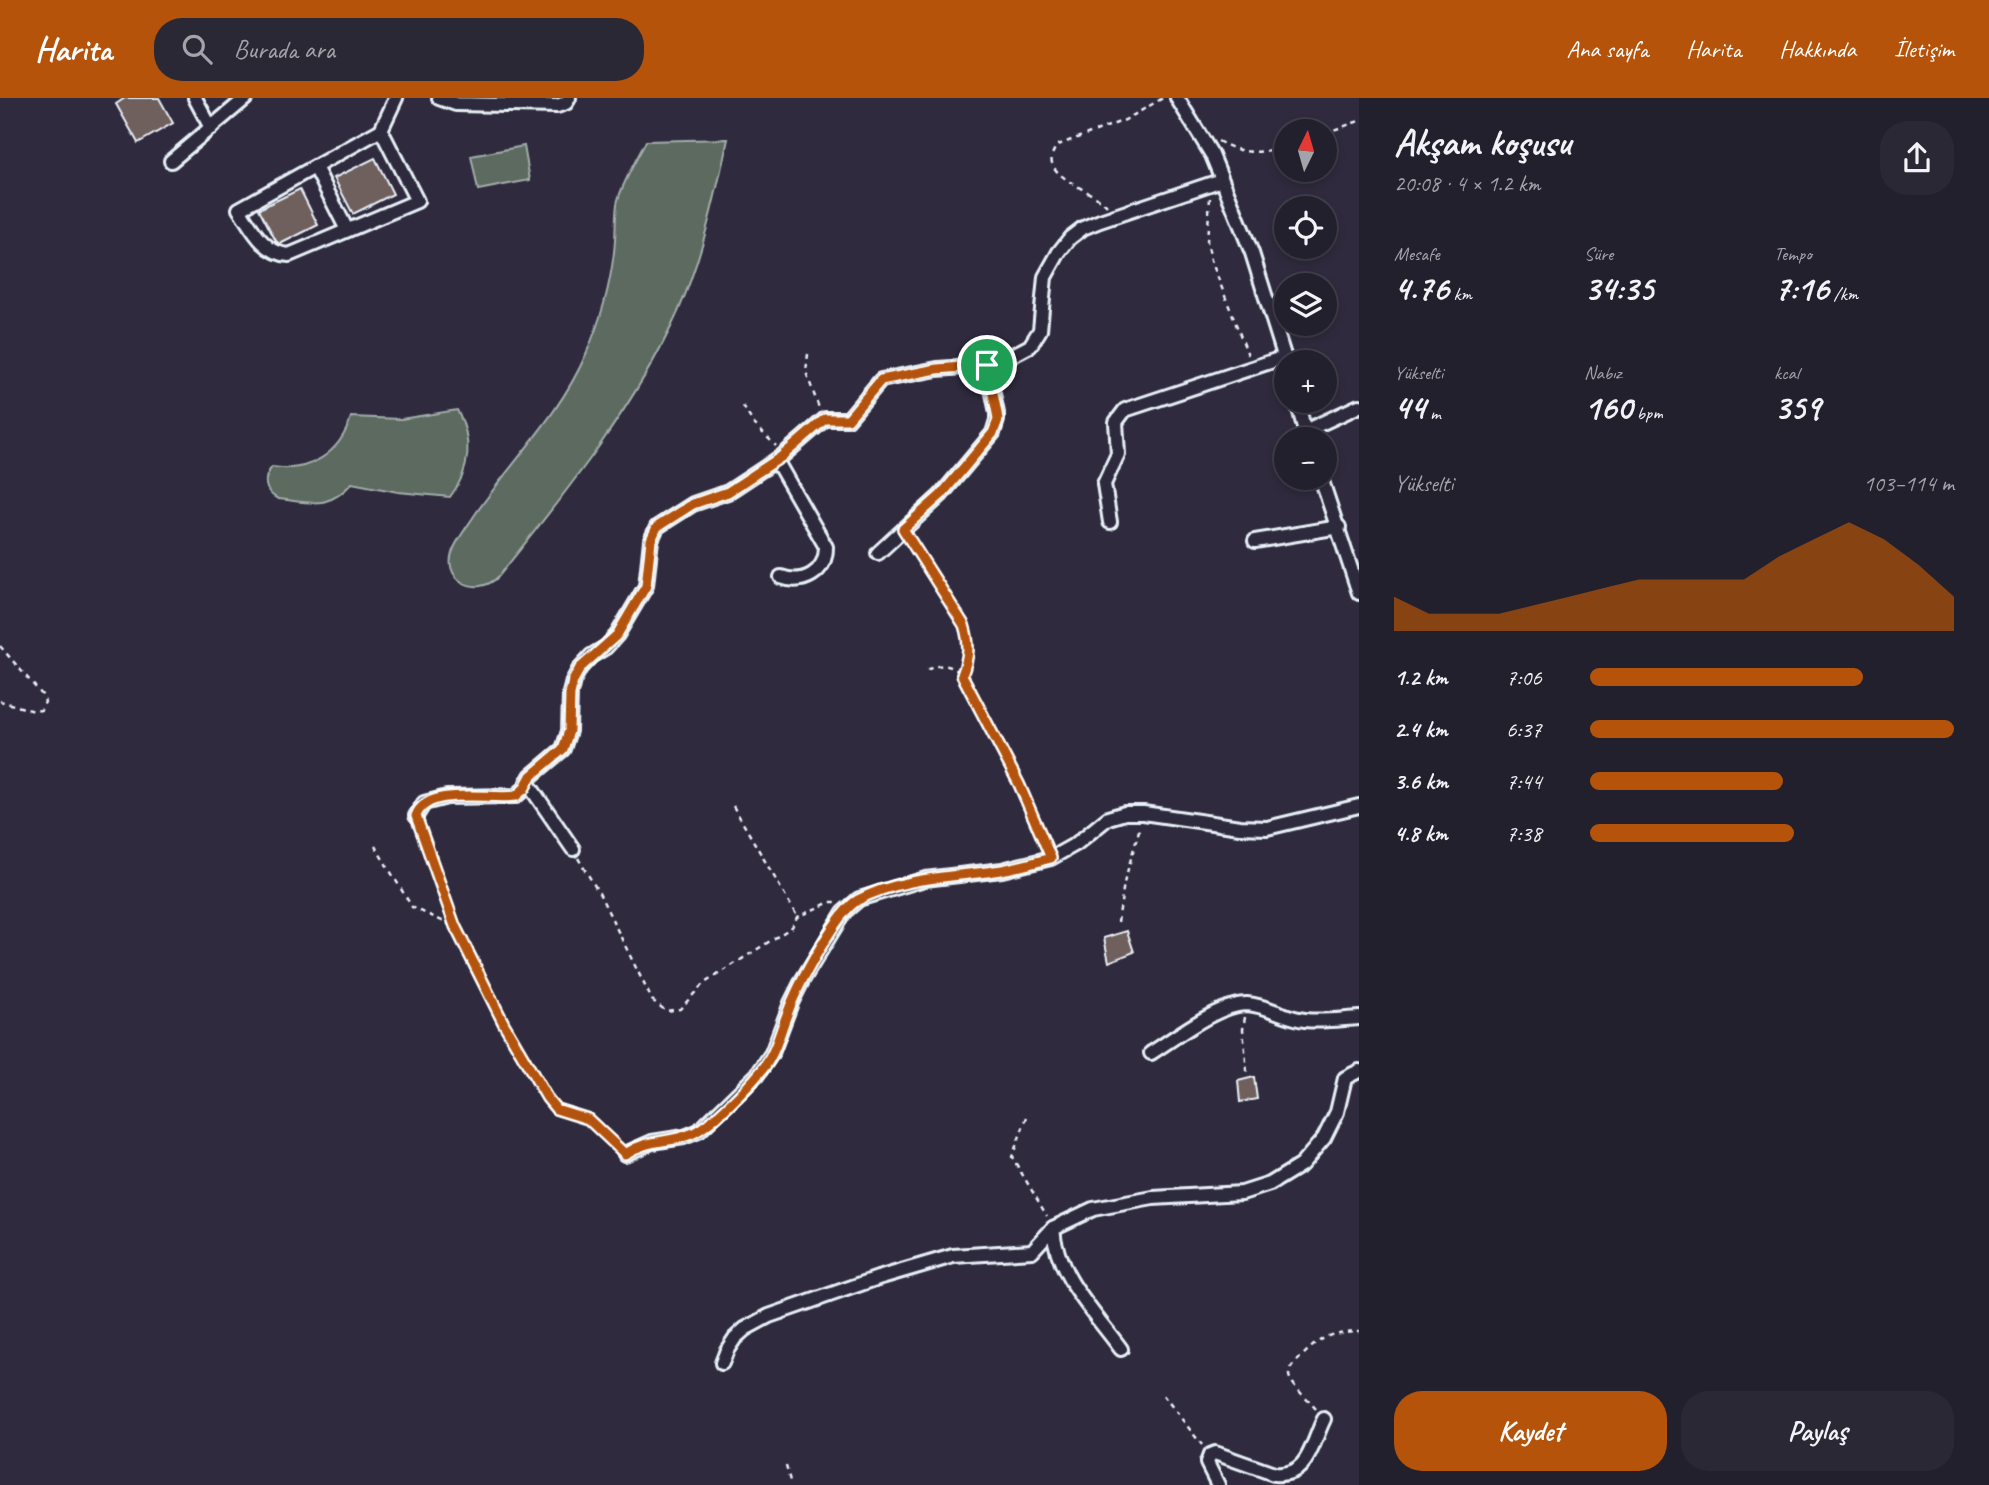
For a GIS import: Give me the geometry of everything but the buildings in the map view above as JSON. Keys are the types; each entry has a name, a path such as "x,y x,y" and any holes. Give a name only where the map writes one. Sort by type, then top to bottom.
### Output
{"street":[{"path":"195,98 211,128"},
{"path":"171,161 246,98"},
{"path":"382,130 417,201 289,255 267,248 239,209 382,130 396,98"},
{"path":"439,98 456,104 557,106 566,103 569,98"},
{"path":"1177,98 1212,155 1216,182 1252,253 1283,350"},
{"path":"314,167 347,230"},
{"path":"416,816 424,803 447,797 516,796 524,789 531,776 563,749 569,731 573,681 580,668 617,635 646,586 651,540 657,527 693,504 728,492 779,459 825,419 848,419 881,380 937,369 994,365 1021,351 1036,339 1040,330 1045,277 1070,238 1083,228 1216,182"},
{"path":"1110,522 1104,484 1118,454 1116,428 1121,413 1274,363"},
{"path":"878,553 941,495 993,433 998,420 987,365"},
{"path":"1321,427 1359,406"},
{"path":"779,459 826,547 824,562 814,574 797,580 781,577"},
{"path":"1325,490 1359,593"},
{"path":"1255,541 1339,527"},
{"path":"527,782 573,849"},
{"path":"625,1154 652,1142 684,1137 699,1131 757,1075 772,1053 803,979 848,907 859,899 912,882 1002,870 1051,858 1076,844 1108,818 1125,813 1267,828 1359,806"},
{"path":"1151,1053 1220,1011 1247,1004 1304,1020 1359,1018"},
{"path":"722,1363 734,1338 745,1329 769,1316 878,1278 953,1256 1032,1251 1053,1228 1093,1209 1153,1198 1242,1193 1270,1184 1301,1165 1324,1138 1337,1112 1345,1078 1359,1071"},
{"path":"1053,1228 1054,1246 1060,1263 1121,1349"},
{"path":"1218,1485 1207,1466 1210,1455 1218,1453 1274,1474 1292,1473 1305,1462 1324,1419"}],"path":[{"path":"1117,216 1098,196 1056,173 1051,164 1051,153 1058,145 1125,120 1163,98"},
{"path":"1337,129 1359,121"},
{"path":"1196,130 1239,151 1248,153 1274,149"},
{"path":"1216,182 1207,241 1235,324 1254,368"},
{"path":"808,354 806,372 813,397 825,419"},
{"path":"743,406 753,423 774,443 779,459"},
{"path":"903,529 964,625 969,642 968,659 962,675"},
{"path":"0,646 43,696 45,702 43,708 34,711 0,701"},
{"path":"927,670 945,665 962,675 1019,784 1051,858"},
{"path":"733,806 797,917"},
{"path":"1118,922 1124,883 1143,813"},
{"path":"416,816 455,926 504,1024 550,1105 562,1112 588,1119 625,1154"},
{"path":"375,846 412,907 455,926"},
{"path":"573,849 599,893 652,1000 666,1011 680,1009 703,984 792,927 797,917 830,902 838,902 848,907"},
{"path":"1247,1004 1243,1009 1247,1072"},
{"path":"1027,1117 1012,1157 1053,1228"},
{"path":"1324,1419 1290,1380 1290,1370 1311,1346 1324,1337 1338,1332 1359,1331"},
{"path":"1163,1395 1210,1455"},
{"path":"786,1466 792,1485"}],"green space":[{"path":"728,139 694,270 678,312 641,382 597,449 499,576 480,586 462,582 451,568 456,544 488,496 549,418 575,376 591,342 610,278 619,197 646,141"},
{"path":"524,146 530,180 478,190 471,156"},
{"path":"457,410 466,432 467,454 462,476 450,497 398,492 352,483 334,498 309,503 278,499 267,489 267,476 272,467 298,467 321,458 339,441 351,417 401,419"}],"route":[{"path":"987,365 998,420 993,433 941,495 903,529 964,625 969,642 968,659 962,675 1019,784 1051,858 1002,870 912,882 853,903 844,912 803,979 763,1069 699,1131 684,1137 641,1145 625,1154 588,1119 562,1112 550,1105 504,1024 455,926 416,816 420,806 447,797 516,796 524,789 531,776 563,749 569,731 573,681 591,656 606,647 617,635 646,586 651,540 657,527 663,522 693,504 728,492 781,457 825,419 848,419 881,380 937,369 987,365"}]}
